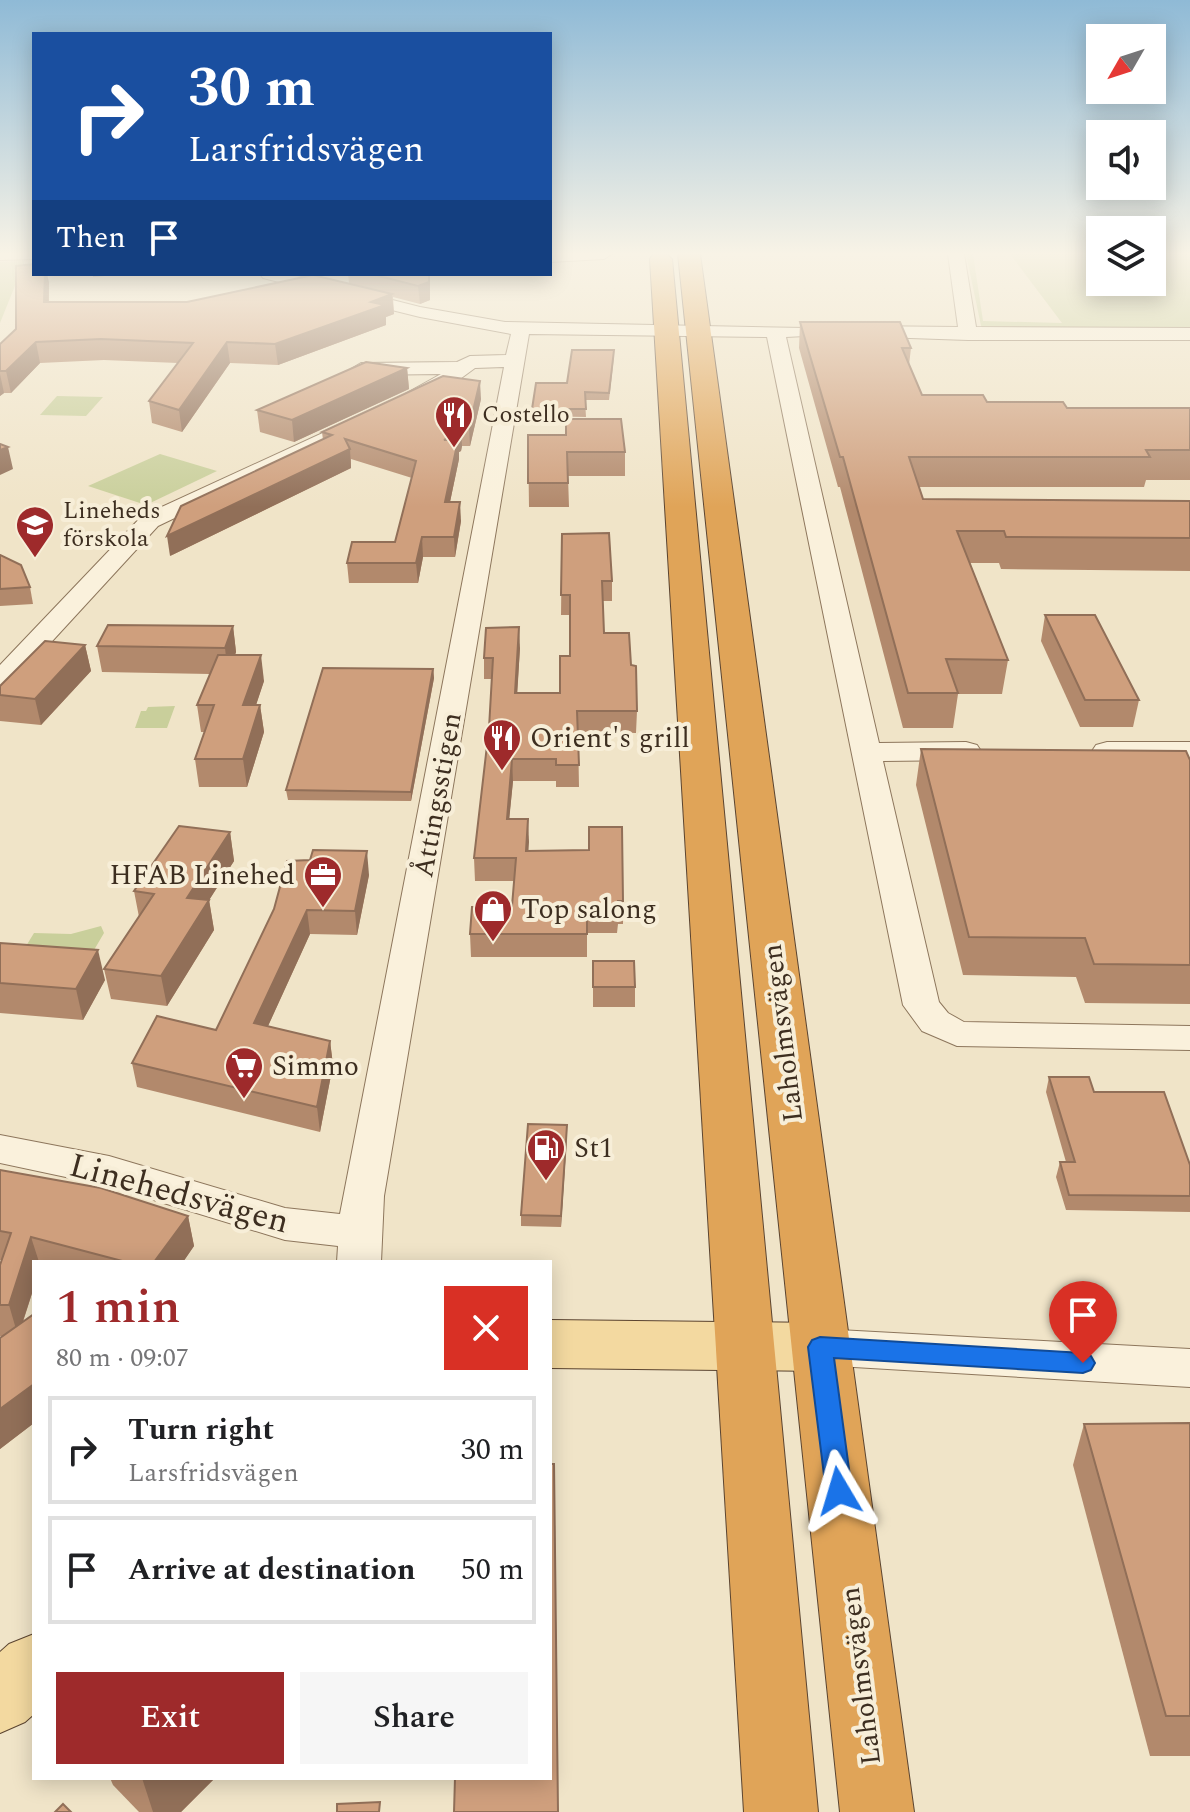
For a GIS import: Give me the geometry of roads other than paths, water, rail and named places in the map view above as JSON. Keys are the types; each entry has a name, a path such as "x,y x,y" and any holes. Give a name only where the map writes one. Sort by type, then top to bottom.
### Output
{"highway":[{"name":"Laholmsvägen","path":"680,339 674,413 781,1812"},
{"name":"Laholmsvägen","path":"682,339 820,1347 877,1812"}],"main road":[{"path":"552,1344 820,1347"},
{"path":"0,1698 32,1670"}],"street":[{"name":"Åttingsstigen","path":"359,1247 519,339"},
{"path":"777,339 921,1005 935,1022 957,1034 1190,1038"},
{"path":"0,681 150,521 438,386 470,362 516,361"},
{"path":"353,369 460,368"},
{"path":"867,752 990,751"},
{"path":"1082,751 1190,751"},
{"name":"Linehedsvägen","path":"0,1149 109,1171 359,1247"},
{"path":"820,1347 1190,1368"}],"place":[{"name":"Costello","path":"454,449"},
{"name":"Lineheds förskola","path":"35,559"},
{"name":"Orient's grill","path":"502,772"},
{"name":"HFAB Linehed","path":"323,909"},
{"name":"Top salong","path":"493,943"},
{"name":"Simmo","path":"244,1100"},
{"name":"St1","path":"546,1182"}]}
